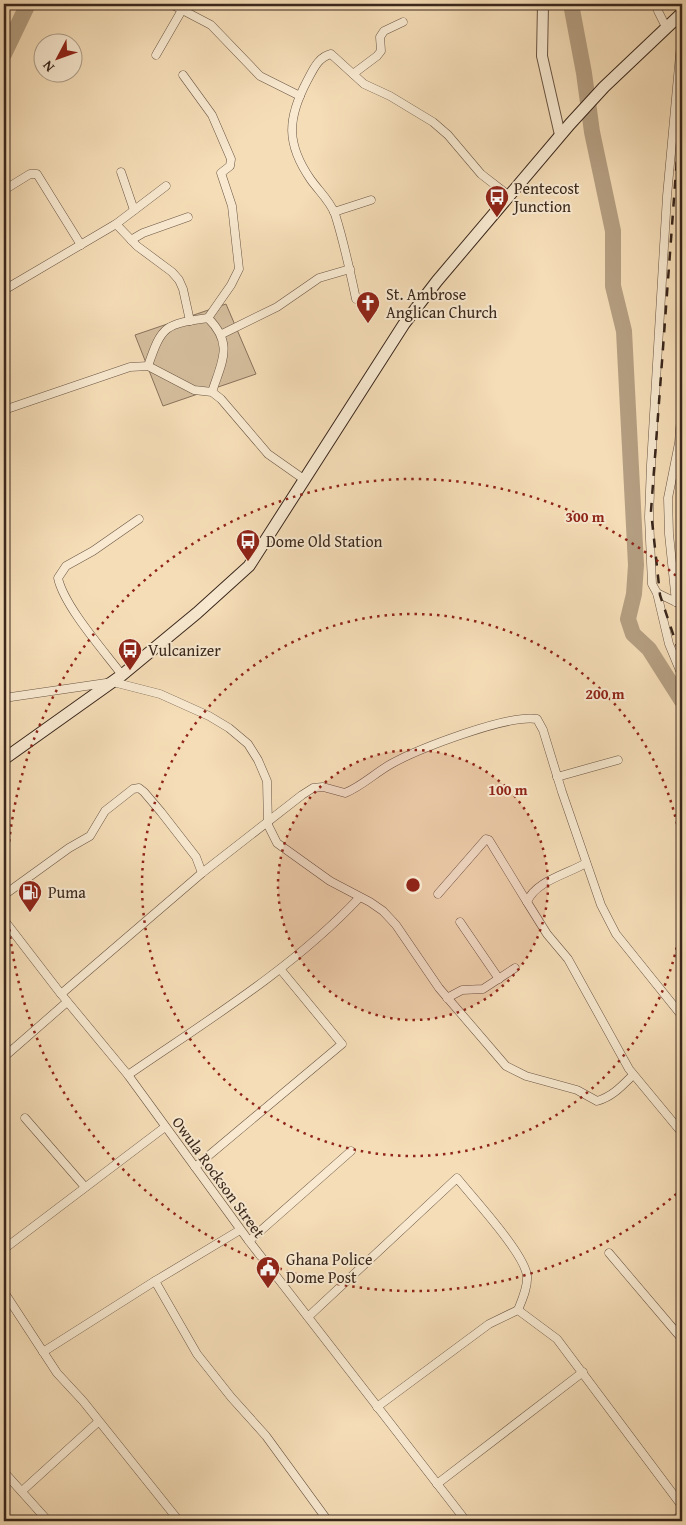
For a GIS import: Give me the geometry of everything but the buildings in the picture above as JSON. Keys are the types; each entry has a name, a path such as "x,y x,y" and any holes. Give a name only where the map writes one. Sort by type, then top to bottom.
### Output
{"main road":[{"path":"4,759 118,678 197,613 249,566 404,324 508,195 560,135 604,87 682,13"}],"street":[{"path":"171,4 203,19 211,25 260,76 300,96"},
{"path":"543,4 542,56 560,135"},
{"path":"658,4 658,11 666,27"},
{"path":"156,56 182,10"},
{"path":"353,74 378,56 381,51 380,37 384,31 403,22"},
{"path":"681,673 669,644 657,593 652,584 649,517 666,196 682,33"},
{"path":"356,299 334,212 302,166 291,134 291,123 300,96 315,65 326,55 331,54 336,57 364,84 390,96 433,122 448,135 482,174 508,195"},
{"path":"148,366 158,337 163,331 190,320 208,318 231,285 239,268 232,206 221,173 230,166 231,159 212,115 183,75"},
{"path":"120,172 134,210"},
{"path":"4,190 30,174 36,174 81,245"},
{"path":"4,290 116,224 166,186"},
{"path":"334,212 371,200"},
{"path":"132,240 164,225 188,217"},
{"path":"116,224 179,280 190,320"},
{"path":"222,334 277,307 319,278 350,270"},
{"path":"682,286 682,318"},
{"path":"208,318 222,334 224,355 212,392"},
{"path":"4,410 130,367 148,366 194,390 212,392 221,399 268,454 305,480"},
{"path":"679,603 668,534 668,498 679,443 682,404"},
{"path":"118,678 60,587 58,578 66,566 93,552 139,519"},
{"path":"657,593 679,603"},
{"path":"4,698 118,678 186,705 229,728 248,744 258,760 266,781 268,820 271,833 277,843 291,855 383,911 396,925 447,998 506,1066 526,1076 577,1090 597,1101 606,1099 633,1075"},
{"path":"61,994 202,873 268,820 312,788 323,787 346,793 391,764 432,746 499,724 531,718 537,719 540,723 601,905 616,934 682,1016"},
{"path":"557,777 618,760"},
{"path":"4,896 69,848 90,836 105,811 133,789 140,788 196,857 202,873"},
{"path":"438,894 486,839 489,840 547,934 568,959 592,1007 633,1075 682,1133"},
{"path":"528,902 530,894 541,886 586,863"},
{"path":"128,1075 281,970 316,940 359,898"},
{"name":"Owula Rockson Street","path":"4,920 67,1002 128,1075 248,1241 466,1521"},
{"path":"460,922 499,979"},
{"path":"447,998 462,990 483,989 515,968"},
{"path":"196,1167 342,1044 281,970"},
{"path":"4,1057 67,1002"},
{"path":"25,1118 85,1188"},
{"path":"4,1249 165,1126"},
{"path":"248,1241 351,1151"},
{"path":"308,1317 457,1178 495,1224 525,1268 527,1284 518,1310 489,1324 377,1407"},
{"path":"43,1352 154,1281 240,1230"},
{"path":"609,1253 682,1339"},
{"path":"154,1281 197,1354 231,1398 266,1436 328,1521"},
{"path":"4,1292 43,1352 180,1521"},
{"path":"518,1310 557,1339 682,1506"},
{"path":"437,1484 583,1372"},
{"path":"22,1491 98,1422"},
{"path":"4,1472 48,1521"},
{"path":"672,1521 682,1515"}],"shaded area":[{"path":"226,304 256,374 163,406 135,335"}],"waterway":[{"path":"4,54 28,4"},
{"path":"571,4 584,73 592,132 613,231 613,286 624,331 636,565 634,594 628,619 633,634 649,649 682,701"}],"railway":[{"path":"682,90 651,511 660,595 682,661"}],"place":[{"name":"Pentecost Junction","path":"497,218"},
{"name":"St. Ambrose Anglican Church","path":"368,324"},
{"name":"Dome Old Station","path":"248,562"},
{"name":"Vulcanizer","path":"130,671"},
{"name":"Puma","path":"30,913"},
{"name":"Ghana Police Dome Post","path":"268,1289"}]}
